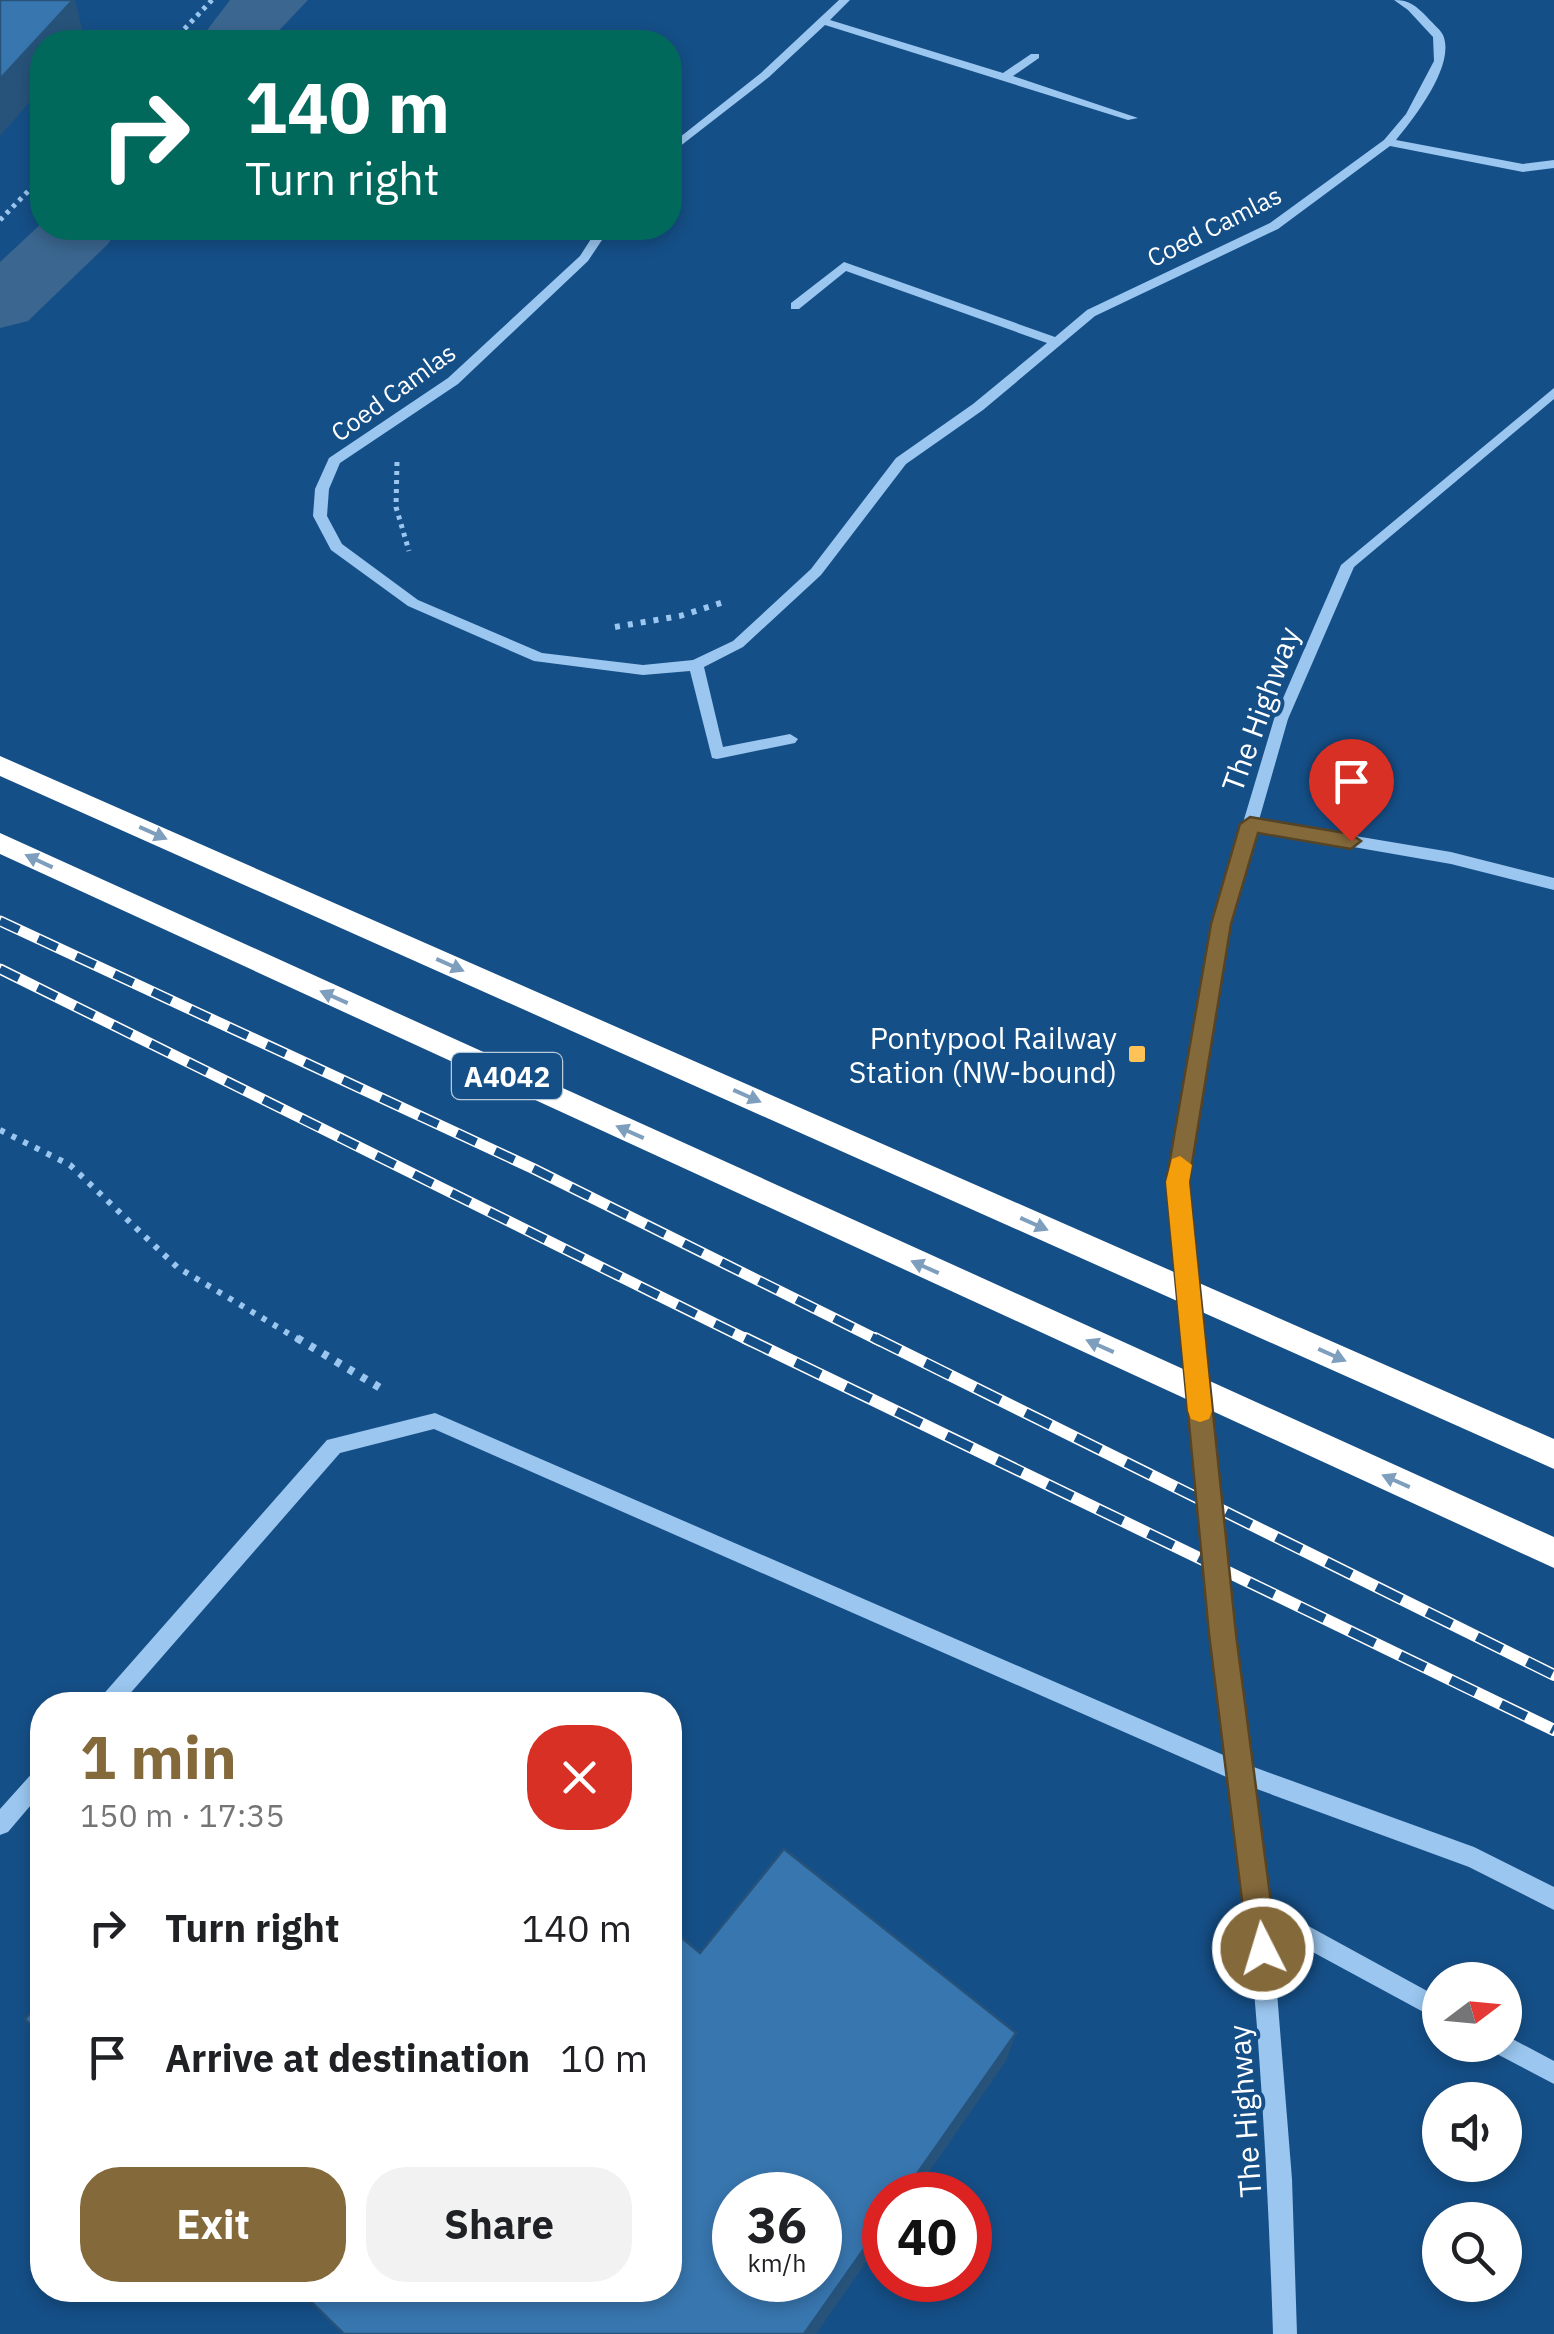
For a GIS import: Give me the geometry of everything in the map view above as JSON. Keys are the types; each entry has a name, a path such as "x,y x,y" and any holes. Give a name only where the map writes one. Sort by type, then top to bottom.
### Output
{"highway":[{"name":"A4042","path":"0,764 1554,1454"},
{"name":"A4042","path":"0,844 1554,1553"}],"street":[{"path":"682,141 765,75 846,0"},
{"name":"Coed Camlas","path":"596,240 584,258 453,381 334,461 322,489 320,516 336,547 412,603 540,658 643,670 696,665 738,644 816,572 900,461 978,407 1092,312 1274,226 1388,142 1411,115 1440,60 1438,36 1399,0"},
{"path":"823,21 1132,118"},
{"path":"1004,77 1035,56"},
{"path":"1388,142 1523,168 1554,164"},
{"path":"795,306 844,266 1057,342"},
{"name":"The Highway","path":"1285,2334 1280,2179 1260,1911 1222,1634 1177,1182 1221,924 1281,719 1348,565 1554,392"},
{"path":"696,665 717,754 790,739"},
{"path":"1250,824 1451,858 1554,884"},
{"path":"117,1692 334,1446 435,1421 1241,1773 1474,1858 1554,1898"},
{"path":"0,1825 30,1791"},
{"path":"1260,1911 1422,2000"},
{"path":"1522,2055 1554,2073"}],"path":[{"path":"183,30 212,0"},
{"path":"0,220 30,190"},
{"path":"408,412 392,484 400,532 437,614"},
{"path":"608,628 680,616 731,600"},
{"path":"0,1130 70,1166 178,1267 435,1421"}],"building":[{"path":"0,0 73,0 45,30 30,30 30,47 0,79"},
{"path":"784,1849 1016,2033 918,2172 862,2172 862,2252 842,2280 842,2172 712,2172 712,2302 827,2302 804,2334 344,2334 311,2302 682,2302 682,1938 700,1953"}],"waterway":[{"path":"242,30 261,6 274,0"},
{"path":"0,304 68,240"}],"railway":[{"path":"0,921 532,1168 880,1341"},
{"path":"0,969 750,1341"},
{"path":"745,1338 1554,1730"},
{"path":"875,1338 1554,1675"}],"slow traffic":[{"path":"1180,1165 1177,1182 1200,1411"}],"place":[{"name":"Pontypool Railway Station (NW-bound)","path":"1137,1054"}],"route":[{"path":"1263,1949 1222,1634 1177,1182 1221,924 1250,824 1351,841"}]}
